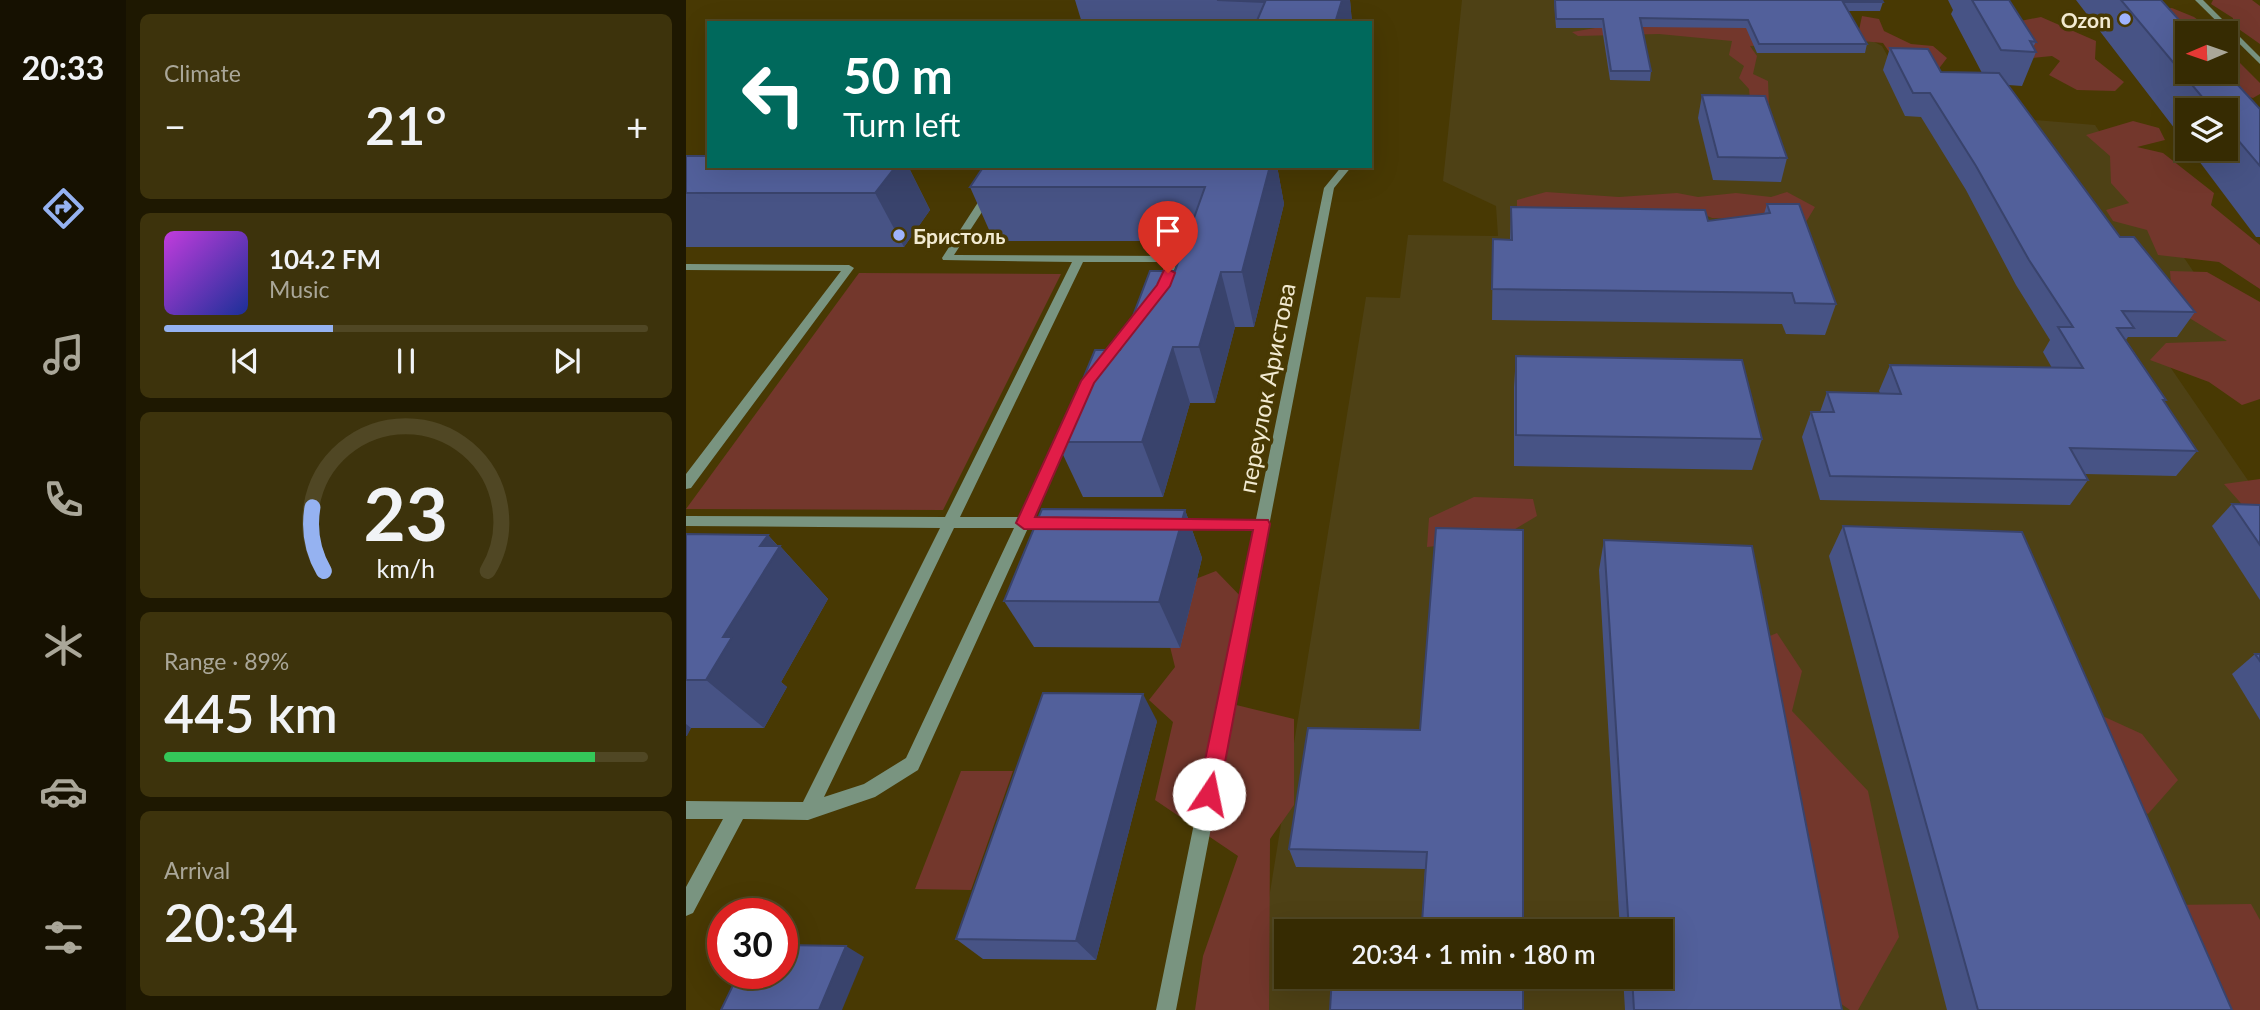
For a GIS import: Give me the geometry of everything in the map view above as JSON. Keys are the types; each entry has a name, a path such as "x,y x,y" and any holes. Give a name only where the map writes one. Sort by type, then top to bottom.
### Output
{"street":[{"path":"2199,0 2260,62"},
{"name":"переулок Аристова","path":"1166,1010 1329,188 1345,168"},
{"path":"992,188 947,258 1173,259 1164,286 1088,381"},
{"path":"808,811 1079,259"},
{"path":"686,267 849,268 686,484"},
{"path":"686,810 808,811 869,792 912,764 1072,417"},
{"path":"686,521 1052,523"},
{"path":"1150,524 1262,524"},
{"path":"686,905 738,810"}],"shaded area":[{"path":"1462,0 1876,0 1880,11 1841,11 1851,30 1882,46 1896,71 1941,112 2095,125 2252,359 2164,358 2260,498 2260,1010 1251,1010 1366,297 1400,298 1408,235 1498,236 1496,206 1443,181"},
{"path":"2213,0 2252,0 2260,6 2260,44 2238,29 2238,21 2233,21 2233,18 2211,4"},
{"path":"2172,8 2199,21 2175,22 2159,9"},
{"path":"1862,16 1879,19 1884,31 1911,44 1933,46 1947,58 1934,75 1898,65 1883,43 1820,37 1802,44 1750,46 1757,56 1753,74 1768,81 1769,105 1750,101 1749,89 1739,78 1744,66 1729,55 1732,41 1659,34 1578,36 1572,32 1624,23 1859,30"},
{"path":"2041,17 2096,41 2095,59 2124,82 2115,91 2077,90 2049,75 2060,61 2052,56 2023,59 2000,25"},
{"path":"2238,61 2260,83 2260,94 2253,98 2229,91 2228,84 2238,84"},
{"path":"2133,121 2159,128 2165,140 2137,147 2163,153 2214,193 2211,205 2260,245 2260,289 2219,262 2158,255 2147,230 2113,221 2106,210 2129,203 2111,183 2110,156 2086,135"},
{"path":"1546,192 1619,197 1677,193 1698,197 1736,193 1771,197 1787,192 1815,207 1806,222 1712,218 1698,212 1517,212 1517,200"},
{"path":"2170,271 2207,272 2260,302 2260,399 2242,405 2209,382 2150,360 2166,343 2227,341 2173,308"},
{"path":"859,273 1061,274 943,510 686,509"},
{"path":"2260,479 2260,525 2224,484"},
{"path":"1474,497 1533,499 1537,516 1497,540 1427,547 1429,518"},
{"path":"1216,571 1248,604 1220,701 1294,719 1294,805 1270,839 1269,1010 1195,1010 1203,956 1238,856 1155,800 1173,722 1149,700 1175,667 1157,594"},
{"path":"1777,633 1802,671 1792,711 1868,791 1899,937 1858,1010 1850,1010 1789,968 1736,650"},
{"path":"2074,703 2142,734 2178,780 2148,814 2061,763"},
{"path":"961,771 1013,771 971,890 915,889"},
{"path":"2251,904 2260,920 2260,1010 2172,1010 2168,905"}],"building":[{"path":"1217,0 1342,0 1336,21 1257,21 1265,2"},
{"path":"1555,0 1883,2 1843,2 1867,44 1759,44 1748,20 1640,18 1651,71 1611,71 1603,19 1556,19"},
{"path":"1972,0 2009,0 2036,42 2030,41 2036,52 2001,50"},
{"path":"2121,0 2161,0 2180,21 2175,21 2175,65"},
{"path":"1890,48 1928,49 1941,72 1999,73 2120,237 2134,237 2195,312 2122,311 2134,328 2117,328 2197,451 2070,448 2088,480 1830,476 1811,412 1834,412 1827,392 1901,394 1890,365 2083,368 2058,327 2073,327 2029,260 1976,166 1930,93 1913,93"},
{"path":"2191,84 2237,84 2260,109 2260,166 2238,140 2238,98 2203,98"},
{"path":"1702,95 1765,96 1787,158 1718,157"},
{"path":"686,156 707,156 707,168 894,168 875,193 686,193"},
{"path":"983,168 1269,168 1242,272 1221,272 1199,347 1173,347 1142,442 1057,442 1095,350 1120,350 1150,271 1175,271 1205,187 970,187"},
{"path":"1767,204 1799,204 1836,304 1795,303 1792,293 1492,289 1493,239 1512,240 1511,207 1705,210 1708,221 1770,213"},
{"path":"1516,356 1742,360 1762,439 1516,435"},
{"path":"2232,504 2260,505 2260,545"},
{"path":"1042,509 1185,510 1159,602 1004,601"},
{"path":"1843,526 2022,532 2232,1010 1978,1010"},
{"path":"1436,528 1523,530 1523,919 1422,919 1427,852 1289,849 1308,728 1420,730"},
{"path":"686,534 768,535 760,546 780,546 723,637 732,637 706,680 686,680"},
{"path":"1604,540 1752,546 1842,1010 1634,1010 1633,989 1673,989 1673,919 1628,919"},
{"path":"1043,693 1143,694 1076,941 956,939"},
{"path":"798,945 846,946 819,1010 721,1010 731,989 798,989"},
{"path":"1331,989 1523,989 1523,1010 1330,1010"}],"place":[{"name":"Ozon","path":"2125,19"},
{"name":"Бристоль","path":"899,235"}],"route":[{"path":"1168,273 1164,286 1088,381 1024,523 1262,524 1209,794"}]}
